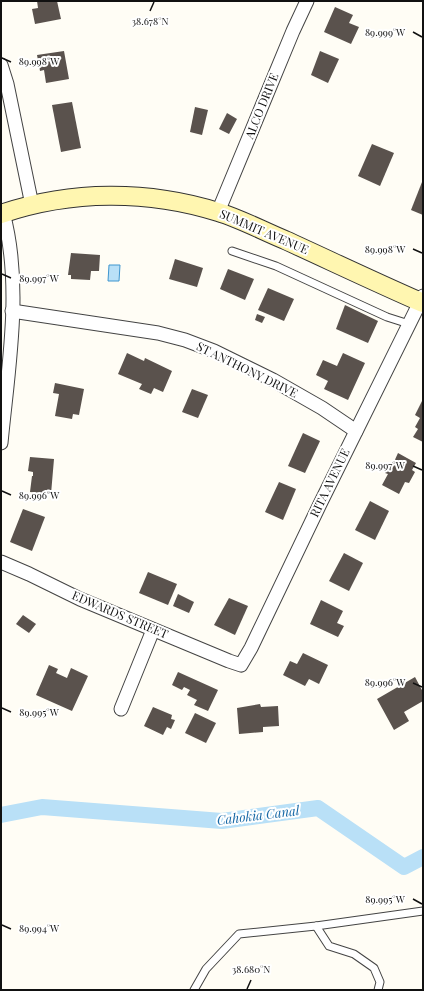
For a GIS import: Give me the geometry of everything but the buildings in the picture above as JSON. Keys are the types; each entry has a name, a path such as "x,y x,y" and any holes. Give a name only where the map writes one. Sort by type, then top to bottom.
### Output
{"street":[{"name":"ALCO DRIVE","path":"218,212 293,31 307,1"},
{"path":"1,65 7,84 32,204"},
{"name":"SUMMIT AVENUE","path":"2,213 32,204 68,198 97,196 142,196 176,201 218,212 234,218 422,300"},
{"path":"1,443 12,311 10,250 8,231 2,213"},
{"name":"RITA AVENUE","path":"241,664 251,648 356,431 422,300"},
{"name":"ST ANTHONY DRIVE","path":"12,311 158,333 185,340 214,351 273,380 322,408 356,431"},
{"name":"EDWARDS STREET","path":"1,562 80,599 153,630 235,663 241,664"},
{"path":"121,709 153,630"}],"lane":[{"path":"232,251 276,266 387,317 409,324"},
{"path":"194,990 206,969 239,934 316,926 423,911"},
{"path":"316,926 329,946 354,954 374,968 380,982 378,990"}],"water":[{"path":"109,265 120,265 119,281 108,281"}],"waterway":[{"name":"Cahokia Canal","path":"1,815 42,807 222,821 318,808 404,867 423,857"}]}
